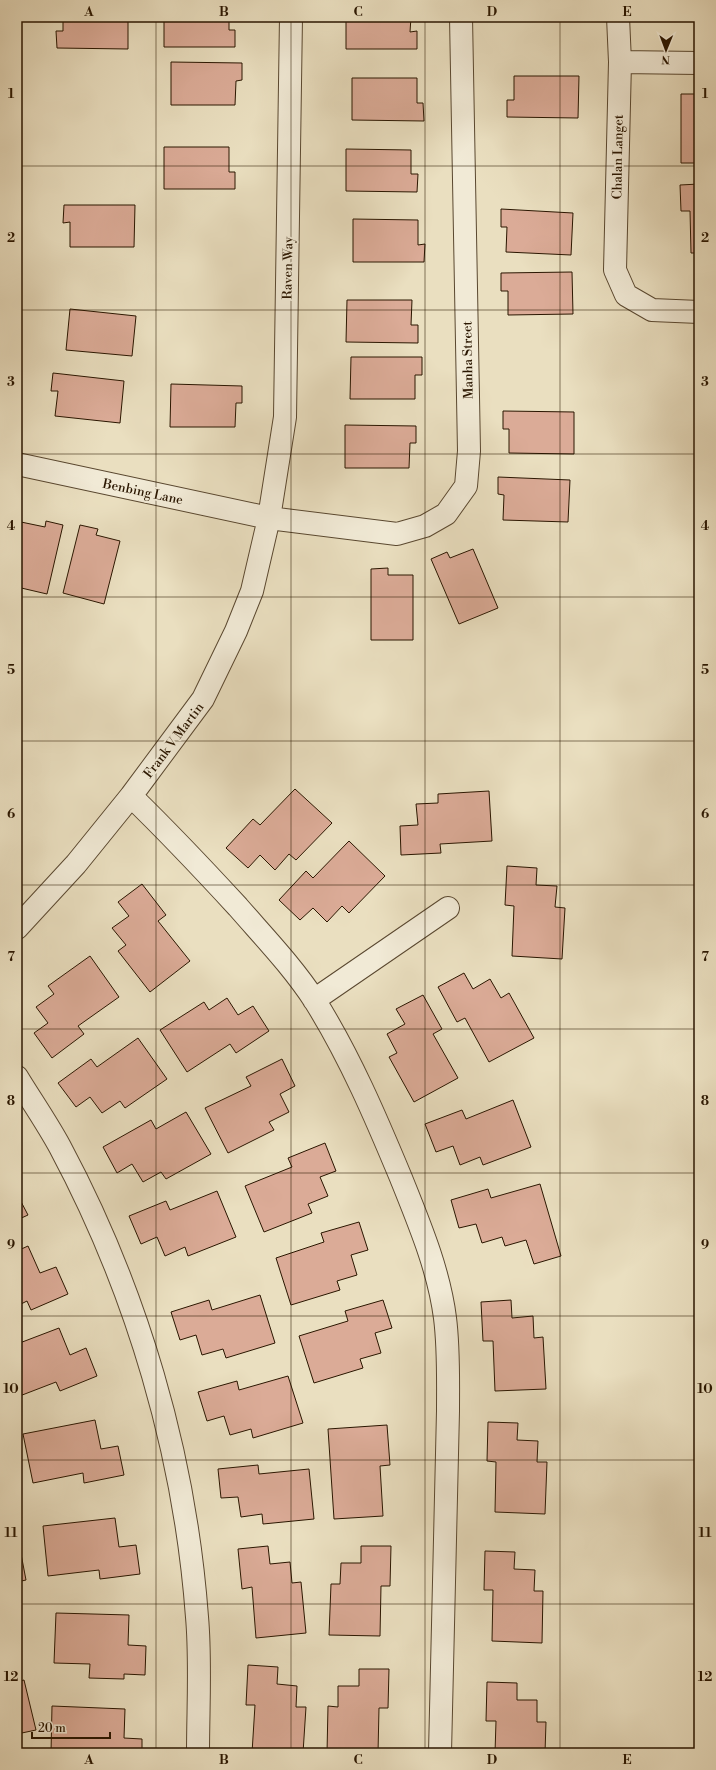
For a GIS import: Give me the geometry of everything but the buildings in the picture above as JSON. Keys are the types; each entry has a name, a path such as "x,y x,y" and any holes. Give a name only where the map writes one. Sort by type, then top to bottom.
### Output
{"street":[{"name":"Raven Way","path":"269,518 285,416 291,17"},
{"name":"Manha Street","path":"269,518 397,534 425,526 446,514 466,486 469,451 461,17"},
{"name":"Chalan Langet","path":"618,17 620,62 615,270 626,295 652,310 699,312"},
{"path":"620,62 699,63"},
{"name":"Benbing Lane","path":"17,464 269,518"},
{"name":"Frank V Martin","path":"17,928 76,864 131,796 203,699 236,631 252,592 269,518"},
{"path":"131,796 171,834 254,926 314,1000 343,1052 388,1146 426,1242 438,1279 445,1318 448,1411 440,1753"},
{"path":"314,1000 448,908"},
{"path":"17,1076 59,1146 106,1243 141,1338 170,1438 180,1484 189,1541 198,1618 198,1753"}]}
